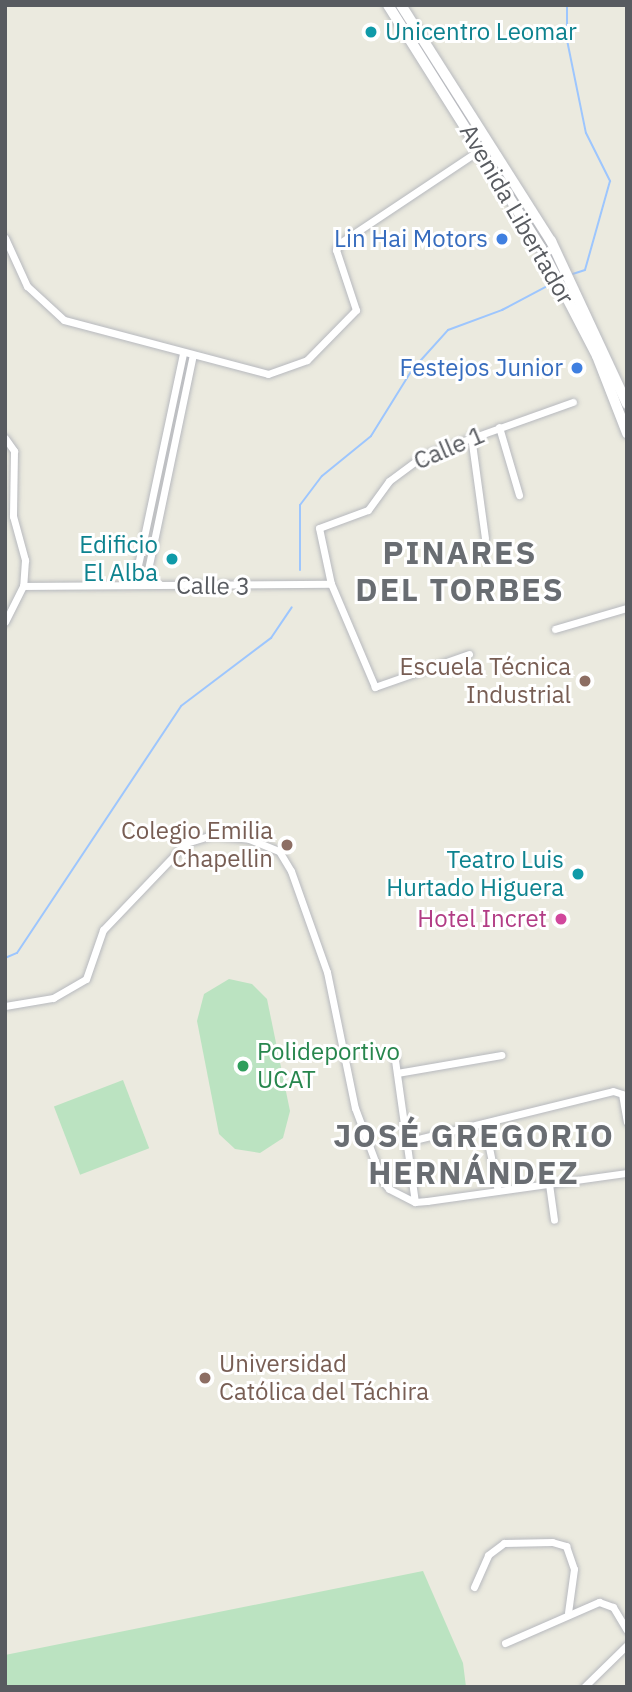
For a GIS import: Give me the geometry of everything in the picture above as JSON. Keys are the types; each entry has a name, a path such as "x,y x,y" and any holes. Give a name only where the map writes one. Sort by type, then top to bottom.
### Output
{"main road":[{"name":"Avenida Libertador","path":"388,5 541,248 597,356 626,432"},
{"name":"Avenida Libertador","path":"401,5 551,241 627,404"}],"street":[{"path":"5,238 27,286 54,315 90,330 268,374 307,360 356,310 336,250 340,243 481,149"},
{"path":"134,584 183,353"},
{"path":"145,584 193,355"},
{"name":"Calle 1","path":"331,584 318,528 368,510 406,466 471,436 573,402"},
{"path":"499,427 519,495"},
{"path":"471,436 481,483 485,538"},
{"path":"5,438 14,451 9,517 25,560 23,586 5,622"},
{"path":"331,584 375,687 468,654"},
{"name":"Calle 3","path":"23,586 331,584"},
{"path":"555,629 627,608"},
{"path":"5,1006 53,998 86,979 103,930 186,843 204,836 229,836 272,847 283,855 291,871 327,972 349,1085 374,1160 390,1189 415,1202 627,1172"},
{"path":"394,1053 415,1202"},
{"path":"397,1073 501,1055"},
{"path":"406,1143 614,1091 622,1094 627,1122"},
{"path":"484,1123 498,1191"},
{"path":"549,1184 554,1220"},
{"path":"474,1587 488,1555 504,1543 552,1542 566,1546 574,1569 568,1614"},
{"path":"505,1643 599,1602 613,1607 627,1630"},
{"path":"584,1687 627,1646"}],"green space":[{"name":"Polideportivo UCAT","path":"229,979 252,984 267,999 290,1111 283,1138 260,1153 235,1149 219,1134 197,1021 204,994"},
{"path":"123,1080 149,1148 80,1175 54,1107"},
{"path":"423,1571 463,1663 466,1687 5,1687 5,1655"}],"waterway":[{"path":"567,5 567,40 586,133 610,181 585,270 573,274"},
{"path":"300,570 300,505 322,476 371,436 412,370 448,330 502,310 553,283"},
{"path":"5,958 17,953 181,706 271,638 292,607"}],"place":[{"name":"Unicentro Leomar","path":"371,32"},
{"name":"Lin Hai Motors","path":"502,239"},
{"name":"Festejos Junior","path":"577,368"},
{"name":"Edificio El Alba","path":"172,559"},
{"name":"Escuela Técnica Industrial","path":"585,681"},
{"name":"Colegio Emilia Chapellin","path":"287,845"},
{"name":"Teatro Luis Hurtado Higuera","path":"578,874"},
{"name":"Hotel Incret","path":"561,919"},
{"name":"Polideportivo UCAT","path":"243,1066"},
{"name":"Universidad Católica del Táchira","path":"205,1378"}],"district":[{"name":"PINARES DEL TORBES","path":"460,572"},
{"name":"JOSÉ GREGORIO HERNÁNDEZ","path":"474,1154"}]}
